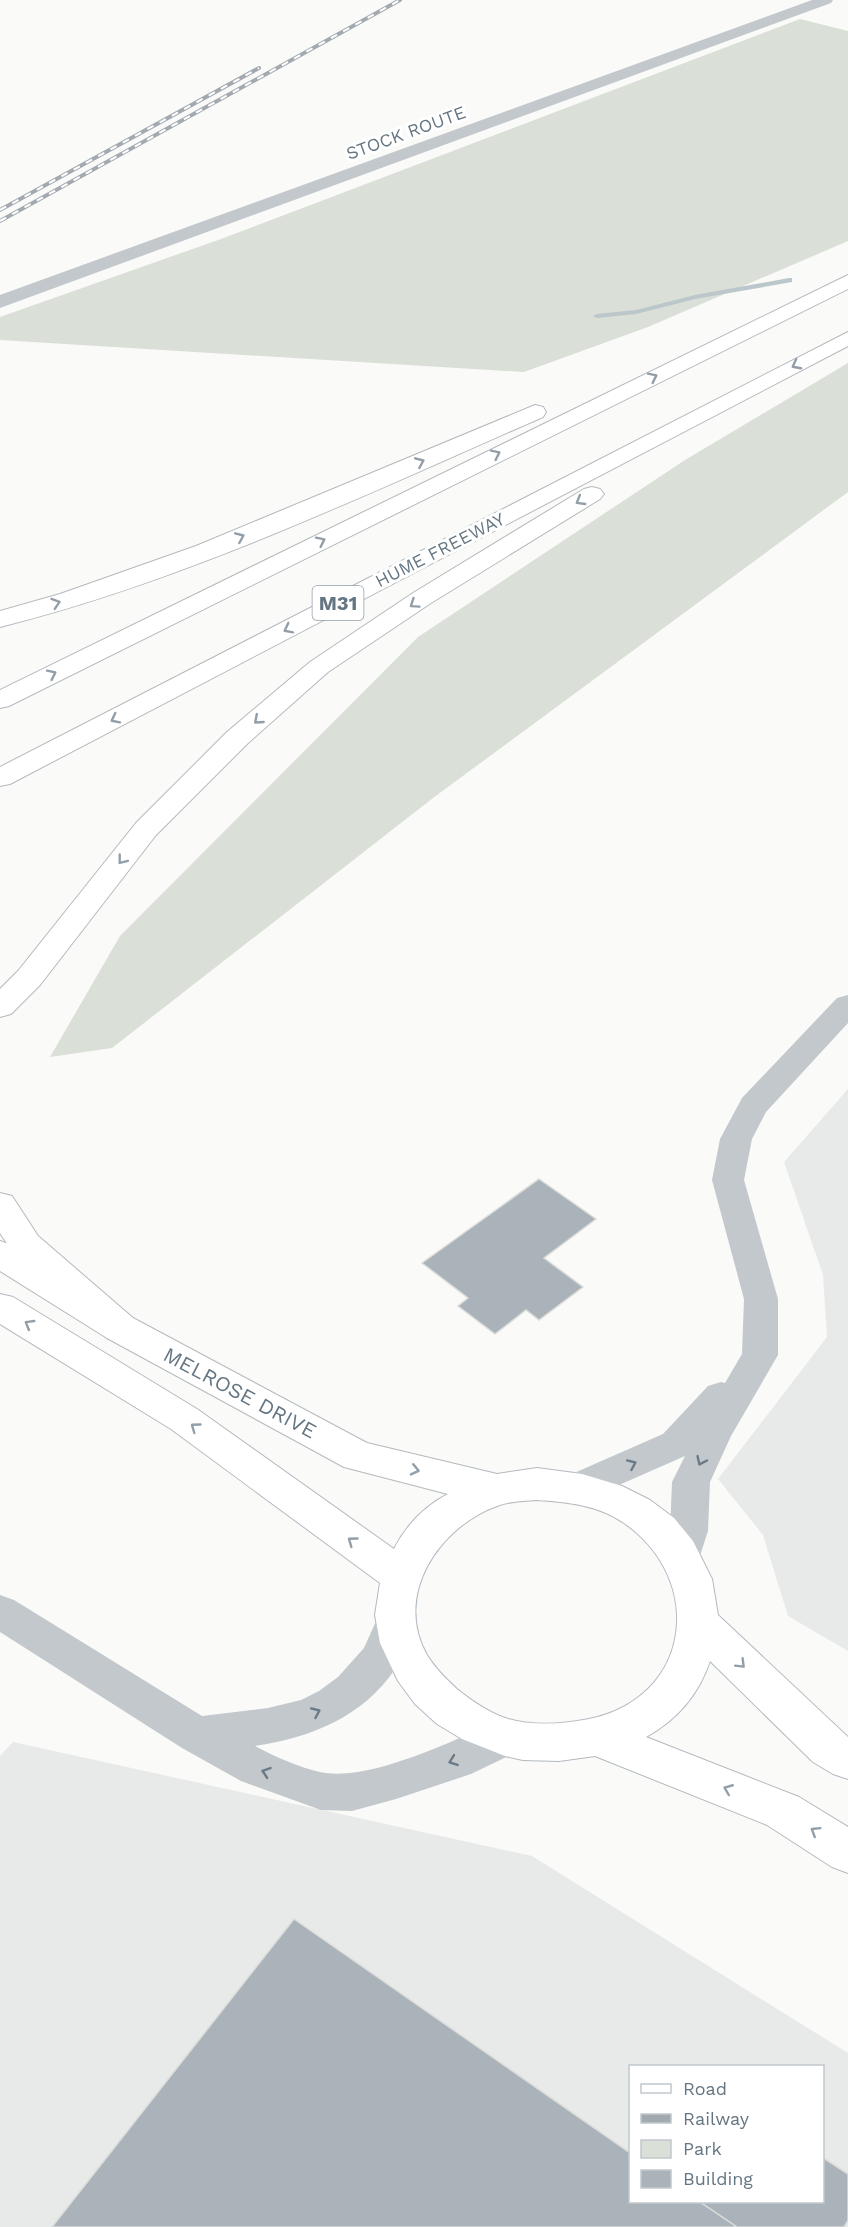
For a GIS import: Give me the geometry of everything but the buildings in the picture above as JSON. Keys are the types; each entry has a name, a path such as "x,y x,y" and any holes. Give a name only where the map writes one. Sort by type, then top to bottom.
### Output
{"main road":[{"path":"0,619 50,605 197,555 454,447 848,274"},
{"path":"0,700 848,280"},
{"name":"HUME FREEWAY","path":"0,778 848,338"},
{"path":"0,1007 29,978 146,829 237,738 320,667 422,598 645,462 675,428"},
{"path":"0,1028 29,978"},
{"path":"0,1205 26,1245 120,1328"},
{"name":"MELROSE DRIVE","path":"0,1254 120,1328 358,1456 497,1490"},
{"path":"0,1307 184,1419 400,1575"},
{"path":"537,1484 578,1488 610,1498 639,1513 663,1533 682,1557 696,1589 699,1623 692,1660 671,1693 639,1720 598,1737 552,1743 506,1737 464,1719 429,1693 406,1659 395,1622 395,1598 400,1575 420,1538 454,1508 497,1490 537,1484"},
{"path":"699,1623 828,1748 848,1760"},
{"path":"598,1737 783,1811 848,1851"}],"street":[{"name":"STOCK ROUTE","path":"0,302 826,0"},
{"path":"682,1557 689,1531 691,1482 715,1431 760,1355 761,1299 728,1180 736,1139 753,1106 848,1005"},
{"path":"578,1488 676,1444 760,1355"},
{"path":"0,1612 197,1735 256,1768 321,1791 352,1792 456,1761 506,1737"},
{"path":"197,1735 267,1728 302,1718 339,1702 360,1683 382,1654 395,1622"}],"shaded area":[{"path":"848,1089 848,1651 788,1616 763,1535 718,1479 827,1337 823,1275 784,1162"},
{"path":"13,1742 532,1856 848,2053 848,2227 0,2227 0,1756"}],"green space":[{"path":"800,19 848,31 848,241 648,327 524,372 0,340 0,317 221,239"},
{"path":"848,363 848,492 433,798 112,1048 50,1057 120,936 418,637 685,460"}],"waterway":[{"path":"597,316 636,312 695,297 789,280"}],"railway":[{"path":"0,221 400,0"},
{"path":"0,210 259,68"}]}
